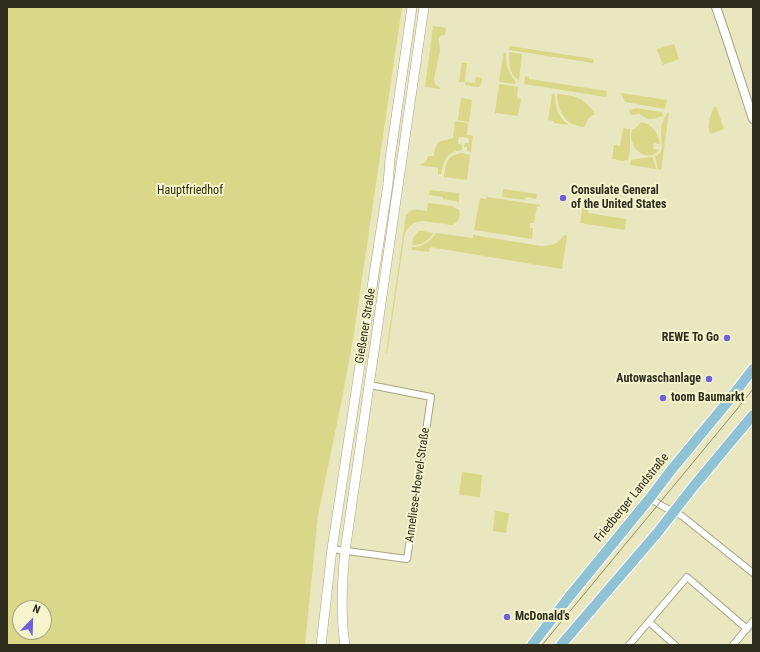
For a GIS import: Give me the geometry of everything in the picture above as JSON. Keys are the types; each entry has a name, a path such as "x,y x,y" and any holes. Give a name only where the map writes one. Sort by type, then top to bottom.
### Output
{"main road":[{"name":"Gießener Straße","path":"321,645 332,549 388,184 390,159 412,7"},
{"name":"Gießener Straße","path":"345,645 342,627 343,570 345,551 424,7"},
{"name":"Friedberger Landstraße","path":"532,645 753,369"},
{"path":"561,645 633,562 753,415"}],"street":[{"path":"716,7 753,119"},
{"name":"Anneliese-Hoevel-Straße","path":"332,549 407,560 431,397 370,385"},
{"path":"650,498 658,504 682,516 753,573"},
{"path":"629,645 687,577 747,628"},
{"path":"649,622 675,645"},
{"path":"732,645 752,623"}],"green space":[{"name":"Hauptfriedhof","path":"7,7 402,7 354,333 318,515 305,645 7,645"},
{"path":"433,26 446,28 445,35 442,35 439,39 440,52 434,78 435,84 441,89 425,87"},
{"path":"674,44 679,59 663,65 657,49"},
{"path":"510,46 594,59 593,63 509,50"},
{"path":"504,52 506,53 509,72 516,82 515,84 499,81"},
{"path":"509,52 522,54 519,80 511,72"},
{"path":"462,63 467,63 465,82 459,82"},
{"path":"525,76 529,77 529,79 607,91 606,97 524,84"},
{"path":"476,77 482,78 482,82 478,87 465,85 465,82 475,83"},
{"path":"500,84 518,87 517,98 521,99 518,116 495,113"},
{"path":"621,93 667,100 665,109 625,102"},
{"path":"552,94 555,95 556,108 559,115 568,125 554,123 554,121 548,120"},
{"path":"559,94 575,97 588,104 595,114 589,118 584,127 572,124 564,117 559,107 557,95"},
{"path":"461,98 472,100 469,122 458,120"},
{"path":"716,106 724,129 710,134 709,120 714,107"},
{"path":"636,108 661,112 663,116 648,119 639,114 631,115 629,110"},
{"path":"667,113 669,113 661,170 658,169 655,157 661,152 662,149 661,129"},
{"path":"455,121 468,123 467,135 473,136 471,152 467,151 467,147 464,147 465,143 469,143 469,138 459,137 458,144 462,145 462,150 452,153 446,158 441,175 438,174 438,168 419,165 426,162 428,156 434,156 437,144 439,142 453,138"},
{"path":"641,122 652,127 658,136 660,144 654,143 653,149 659,150 654,154 649,155 639,152 632,142 632,130"},
{"path":"623,128 630,129 630,151 628,160 623,161 612,159 614,145 620,146"},
{"path":"462,153 470,155 467,180 444,177 446,164 450,158"},
{"path":"653,157 656,169 630,165 631,160"},
{"path":"503,189 537,194 536,199 526,197 525,200 502,197"},
{"path":"430,190 459,193 459,202 443,199 443,197 429,195"},
{"path":"585,192 591,193 588,213 626,219 625,230 580,223"},
{"path":"487,197 540,205 537,206 534,223 530,223 530,228 533,228 532,239 474,230 480,198 486,199"},
{"path":"428,203 452,206 459,210 460,217 458,221 452,225 423,221 417,222 405,233 386,353 406,215 414,210 427,211"},
{"path":"419,231 433,233 430,238 424,242 418,245 412,245 413,238"},
{"path":"436,233 473,238 473,235 541,246 554,244 564,235 567,236 562,269 430,247 429,252 412,250 412,247 420,246 432,239"},
{"path":"462,472 482,475 480,497 459,495"},
{"path":"495,511 509,513 506,533 493,531"}],"tram line":[{"path":"542,645 753,389"}],"place":[{"name":"Consulate General of the United States","path":"563,198"},
{"name":"REWE To Go","path":"727,338"},
{"name":"Autowaschanlage","path":"709,379"},
{"name":"toom Baumarkt","path":"663,398"},
{"name":"McDonald's","path":"507,617"}]}
